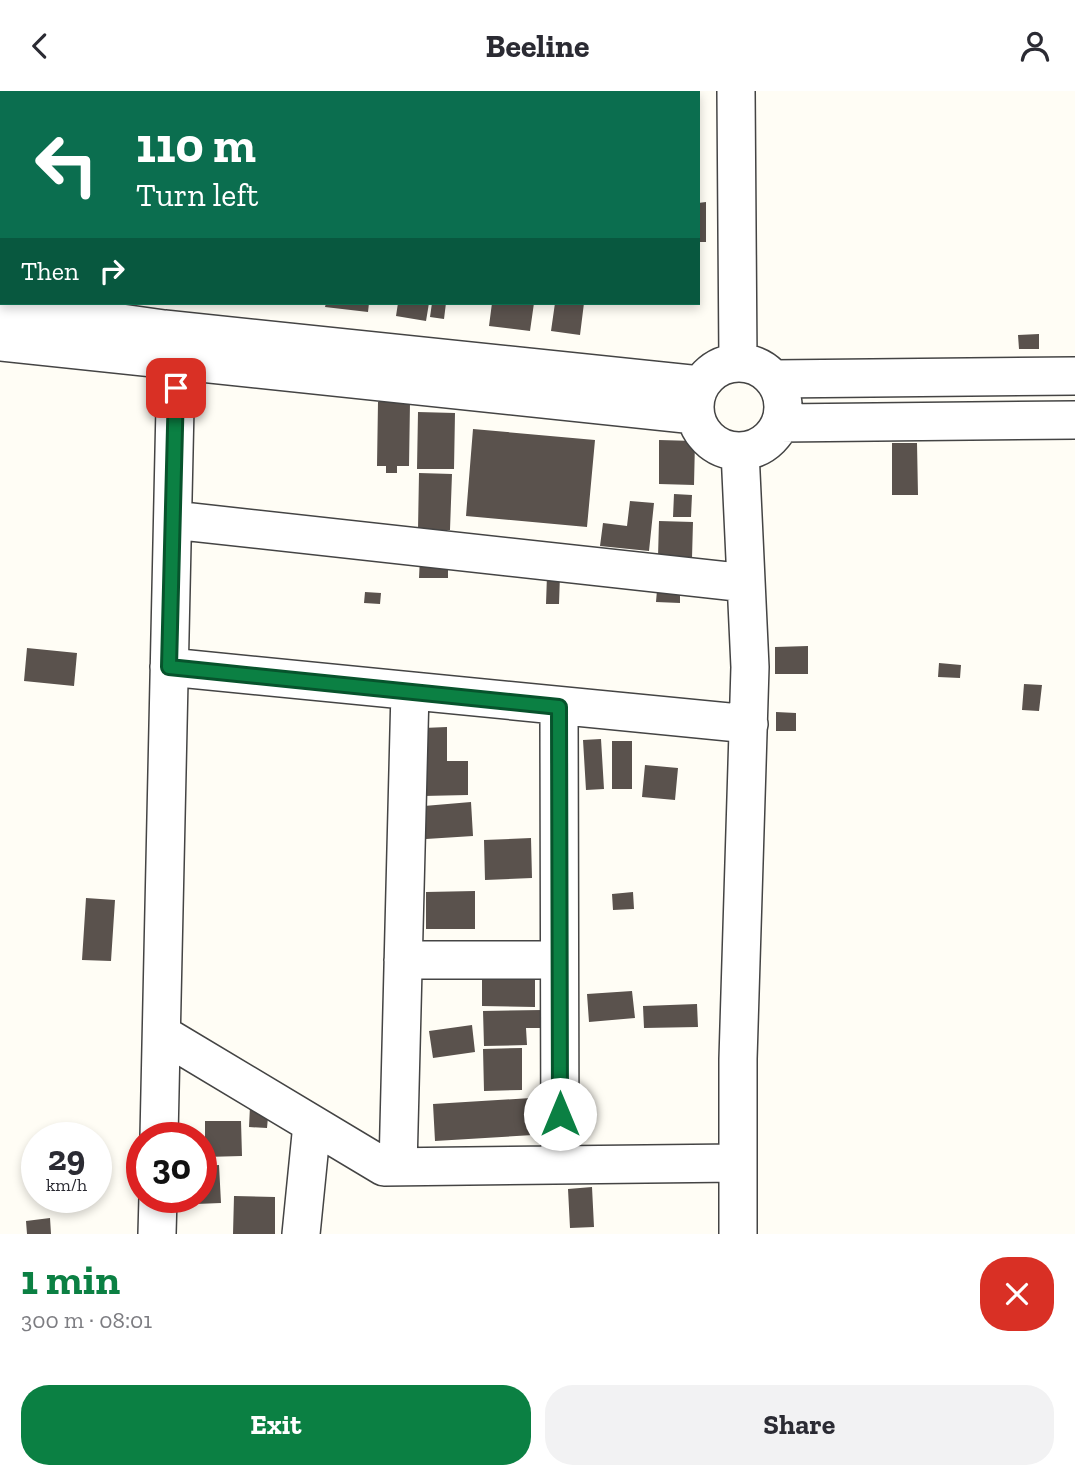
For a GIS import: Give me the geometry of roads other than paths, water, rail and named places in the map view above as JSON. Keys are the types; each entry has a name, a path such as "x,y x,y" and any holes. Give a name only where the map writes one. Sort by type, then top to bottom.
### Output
{"street":[{"path":"736,91 738,362"},
{"path":"0,306 697,400"},
{"path":"0,342 176,362 697,400"},
{"path":"159,1122 176,362"},
{"path":"738,362 751,364 774,379 783,400 780,423 774,435 752,449 740,451 727,450 706,437 699,426 697,400 716,369 738,362"},
{"path":"774,379 1075,376"},
{"path":"780,423 1075,420"},
{"path":"738,1234 738,1059 750,667 740,451"},
{"path":"173,520 746,583"},
{"path":"169,667 559,707 749,723"},
{"path":"398,1167 410,691"},
{"path":"559,707 560,1165"},
{"path":"403,960 559,960"},
{"path":"162,1034 384,1167 738,1163"},
{"path":"302,1234 312,1124"},
{"path":"157,1234 158,1213"}]}
